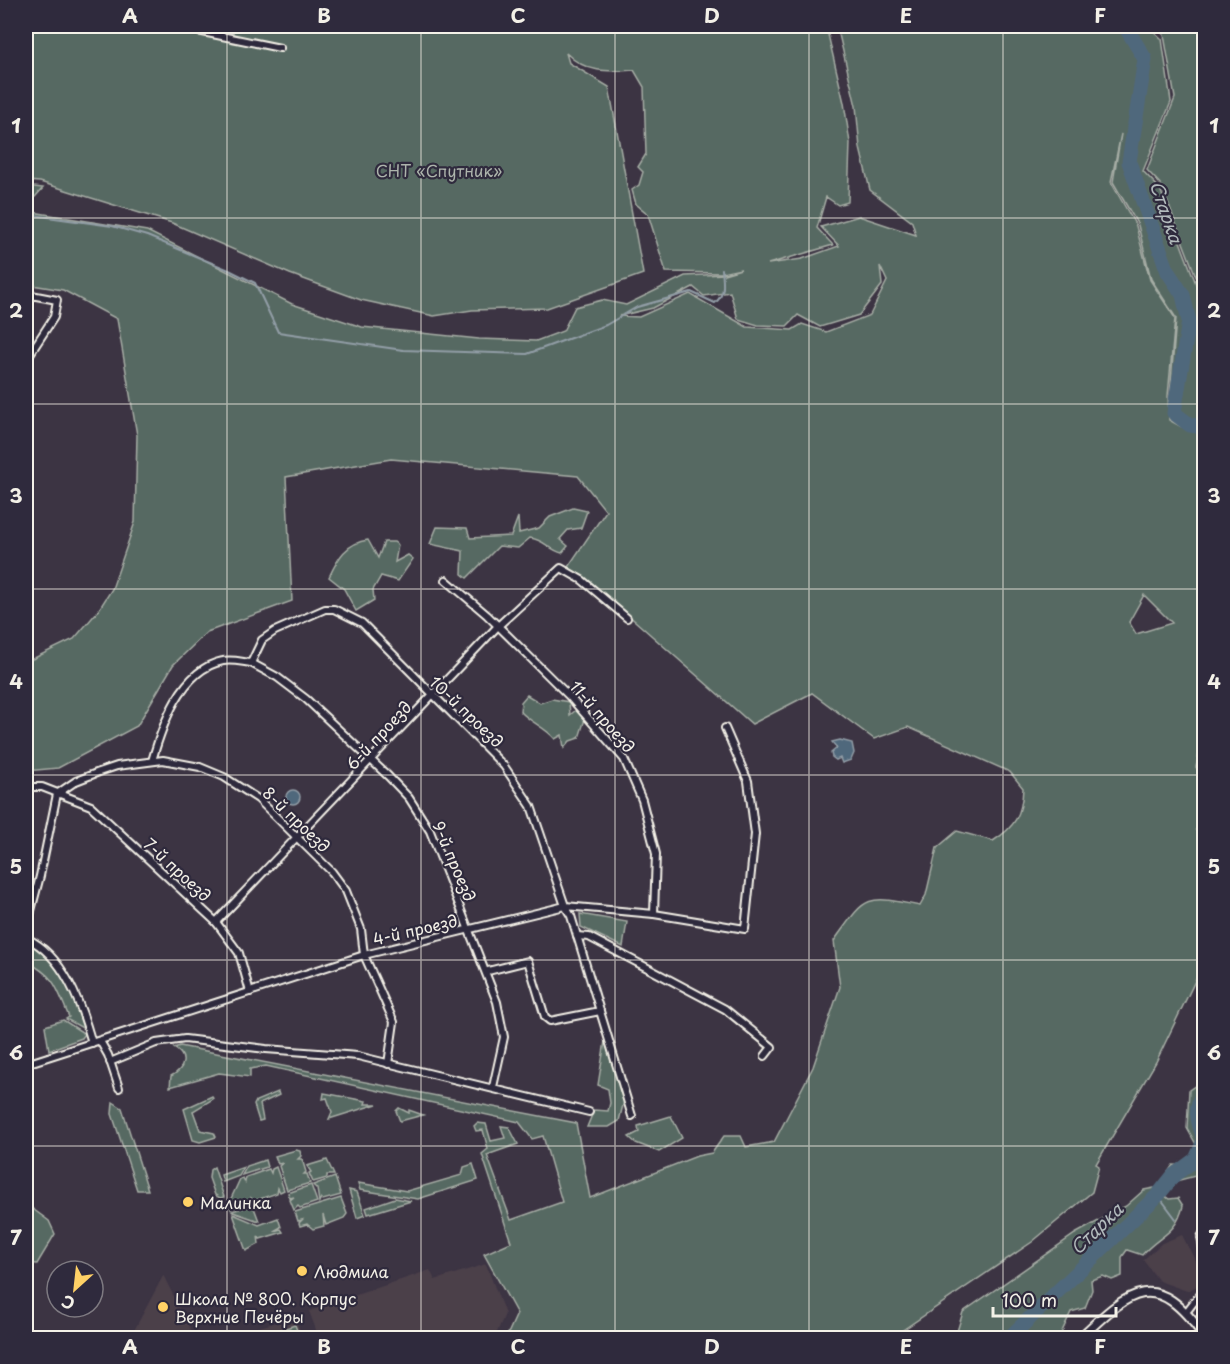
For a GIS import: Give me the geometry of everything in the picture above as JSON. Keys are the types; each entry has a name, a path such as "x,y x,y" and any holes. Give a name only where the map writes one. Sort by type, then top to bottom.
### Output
{"street":[{"path":"173,26 280,48"},
{"path":"26,294 57,300 54,317 26,360"},
{"name":"6-й проезд","path":"216,922 371,762 497,627 561,568 582,580 627,618"},
{"name":"11-й проезд","path":"446,580 569,696 624,759 642,801 656,854 654,914"},
{"name":"10-й проезд","path":"251,663 262,640 325,609 334,609 355,618 485,745 531,806 577,936 632,1116"},
{"path":"152,761 161,731 174,705 195,677 225,661 251,663"},
{"name":"9-й проезд","path":"251,663 277,676 306,699 409,798 430,831 467,931 497,1002 504,1037 493,1087"},
{"name":"4-й проезд","path":"26,1064 364,955 565,906 654,914 745,929 755,834 748,781 725,728"},
{"name":"8-й проезд","path":"57,794 76,781 99,772 152,761 189,764 224,777 258,799 298,837 346,891 361,929 364,955 394,1022 388,1064"},
{"path":"26,787 42,787 57,794 26,930"},
{"name":"7-й проезд","path":"57,794 91,806 216,922 239,953 250,992"},
{"path":"577,936 589,937 725,1009 772,1047 765,1056"},
{"path":"26,938 52,955 70,985 96,1042 110,1062 119,1088"},
{"path":"488,971 528,961 545,1017 550,1021 600,1011"},
{"path":"110,1062 156,1043 185,1039 266,1049 358,1056 589,1112"},
{"path":"1204,1232 1201,1237 1204,1254"},
{"path":"1187,1311 1204,1289"},
{"path":"1080,1338 1115,1305 1136,1294 1148,1293 1169,1298 1187,1311 1204,1336"}],"shaded area":[{"path":"1182,1235 1203,1275 1199,1285 1187,1291 1159,1281 1143,1260 1162,1243"},
{"path":"486,1264 505,1314 495,1337 492,1338 319,1338 309,1311 430,1270 435,1280"},
{"name":"Школа № 800. Корпус Верхние Печёры","path":"163,1276 195,1338 130,1338"},
{"name":"Школа № 800. Корпус Верхние Печёры","path":"295,1317 303,1338 221,1338"}],"green space":[{"name":"СНТ «Спутник»","path":"26,26 826,26 844,103 850,143 848,202 838,205 826,197 817,228 833,245 768,264 802,259 839,246 821,227 859,216 916,235 912,222 870,190 860,148 856,106 837,26 1148,26 1162,39 1171,102 1143,171 1160,189 1198,289 1199,370 1200,287 1161,185 1147,170 1175,98 1164,35 1153,26 1204,26 1204,731 1196,767 1201,775 1197,767 1204,735 1204,829 1195,830 1204,831 1204,962 1156,1062 1096,1164 1099,1166 1092,1192 1032,1242 891,1338 506,1338 517,1314 484,1254 511,1242 482,1154 488,1149 483,1130 476,1131 474,1126 477,1123 486,1124 491,1141 505,1138 501,1126 509,1127 518,1144 487,1155 511,1220 562,1202 543,1136 532,1139 519,1122 266,1066 250,1069 250,1077 219,1073 170,1087 171,1076 179,1070 183,1062 181,1055 174,1048 180,1046 576,1123 590,1198 697,1156 712,1153 724,1136 741,1136 746,1147 774,1142 813,1067 840,987 834,941 853,915 868,902 887,900 920,906 926,895 937,848 957,831 993,841 1001,836 1012,825 1019,813 1023,788 1010,772 908,727 874,739 812,693 752,724 593,584 568,567 606,511 578,476 391,459 286,477 292,601 207,632 173,665 137,726 58,768 26,771 26,662 74,639 98,611 112,589 135,522 137,435 117,319 63,290 26,284 26,211 147,231 292,304 362,327 479,339 536,341 563,331 575,307 602,300 626,305 685,276 724,274 741,269 722,273 666,272 648,214 636,204 632,190 639,185 643,172 638,167 646,154 644,87 634,70 615,71 589,68 566,53 569,63 609,87 643,274 547,308 472,310 434,316 361,300 290,274 172,223 40,182 26,181","holes":["1121,134 1113,182 1138,225 1151,279 1176,318 1170,395 1171,419 1182,427 1169,420 1168,396 1175,318 1150,280 1136,226 1111,182","880,266 887,281 870,315 826,332 802,324 792,330 747,327 690,294 639,317 619,316 653,308 693,287 704,296 730,292 738,319 758,325 787,326 798,315 820,327 859,315 882,285","1144,595 1172,623 1136,634 1129,622"]},
{"path":"26,186 43,188 35,197 26,198"},
{"path":"573,508 587,511 581,528 568,530 560,539 568,546 562,553 539,540 530,538 518,548 499,546 467,578 462,574 463,551 430,544 437,527 467,528 470,538 511,536 518,517 519,533 539,528 550,517"},
{"path":"368,540 378,558 384,542 394,542 398,545 395,562 408,555 413,559 398,581 381,576 373,590 374,600 356,611 344,589 329,577 348,548"},
{"path":"527,695 540,703 552,699 569,702 570,715 576,710 585,719 579,738 570,741 564,748 562,735 555,739 524,715 520,711 521,702"},
{"path":"580,914 627,922 623,947 581,927"},
{"path":"26,940 52,955 70,985 88,1031 66,1019 69,1017 54,983 44,972 26,961"},
{"path":"63,1020 85,1034 82,1038 49,1050 45,1026"},
{"path":"605,1041 624,1101 619,1121 609,1127 587,1127 594,1110 608,1111 610,1103 608,1089 598,1085"},
{"path":"1204,1080 1204,1181 1199,1175 1176,1181 1168,1172 1173,1165 1190,1166 1197,1146 1187,1128 1189,1090"},
{"path":"278,1092 279,1095 260,1104 263,1120 259,1121 254,1105 256,1101"},
{"path":"324,1093 366,1101 365,1104 377,1104 329,1119 332,1112 327,1098 323,1099"},
{"path":"212,1096 213,1099 193,1111 200,1130 214,1133 216,1137 200,1142 193,1140 184,1109"},
{"path":"113,1102 122,1108 148,1190 137,1190 112,1114"},
{"path":"399,1108 409,1113 409,1110 423,1115 400,1121 396,1111"},
{"path":"671,1116 682,1138 659,1152 636,1143 629,1137 639,1132 638,1126"},
{"path":"300,1151 301,1156 298,1159 302,1159 306,1172 304,1174 307,1174 310,1183 287,1190 279,1166 283,1163 278,1164 275,1156"},
{"path":"265,1160 267,1167 242,1175 247,1166"},
{"path":"327,1160 334,1175 327,1175 327,1178 313,1182 307,1166"},
{"path":"473,1164 478,1180 418,1199 360,1190 358,1183 407,1191 462,1175 464,1167"},
{"path":"214,1167 224,1197 220,1198 215,1195 209,1178 210,1170"},
{"path":"244,1167 239,1176 223,1182 221,1175"},
{"path":"276,1167 284,1190 280,1192 278,1188 277,1193 254,1201 251,1198 251,1202 231,1209 229,1203 240,1179 243,1178 245,1182 246,1177 269,1169 271,1173"},
{"path":"335,1177 341,1195 323,1200 321,1198 319,1202 317,1189 313,1185"},
{"path":"311,1185 317,1202 300,1208 298,1206 294,1210 290,1200 294,1197 290,1198 288,1193"},
{"path":"1154,1188 1169,1199 1178,1198 1183,1206 1176,1223 1142,1255 1127,1250 1122,1257 1122,1276 1112,1280 1103,1276 1091,1280 1092,1290 1085,1308 1071,1312 1059,1338 955,1338 963,1312 1075,1234 1126,1206 1144,1190"},
{"path":"349,1190 357,1192 365,1215 357,1218"},
{"path":"341,1198 347,1214 344,1218 326,1225 323,1215 324,1226 313,1229 307,1224 300,1226 299,1223 302,1220 298,1221 295,1212"},
{"path":"395,1198 411,1201 368,1214 366,1208"},
{"path":"26,1204 49,1221 55,1234 37,1264 26,1263"},
{"path":"253,1205 259,1221 232,1211"},
{"path":"233,1214 259,1225 278,1218 281,1227 274,1231 281,1229 283,1232 260,1239 258,1236 259,1244 246,1251"},
{"path":"295,1325 300,1338 283,1338 280,1330"}],"water":[{"path":"840,740 852,743 854,753 851,760 842,763 840,758 836,760 831,753 837,748 832,742"},
{"path":"293,790 298,792 300,797 298,802 293,804 288,802 286,797 288,792"}],"waterway":[{"name":"Старка","path":"1125,26 1145,59 1129,162 1168,272 1183,295 1189,321 1174,413 1190,425 1204,427"},
{"path":"26,214 112,226 147,236 229,270 255,283 278,332 403,350 527,354 606,325 637,307 691,292 715,303 722,292 722,269"},
{"name":"Старка","path":"1204,1094 1197,1110 1204,1139"},
{"name":"Старка","path":"1009,1338 1158,1195 1174,1175 1196,1159 1204,1141"},
{"path":"1158,1195 1176,1219"}],"place":[{"name":"Малинка","path":"188,1202"},
{"name":"Людмила","path":"302,1271"},
{"name":"Школа № 800. Корпус Верхние Печёры","path":"163,1307"}]}
